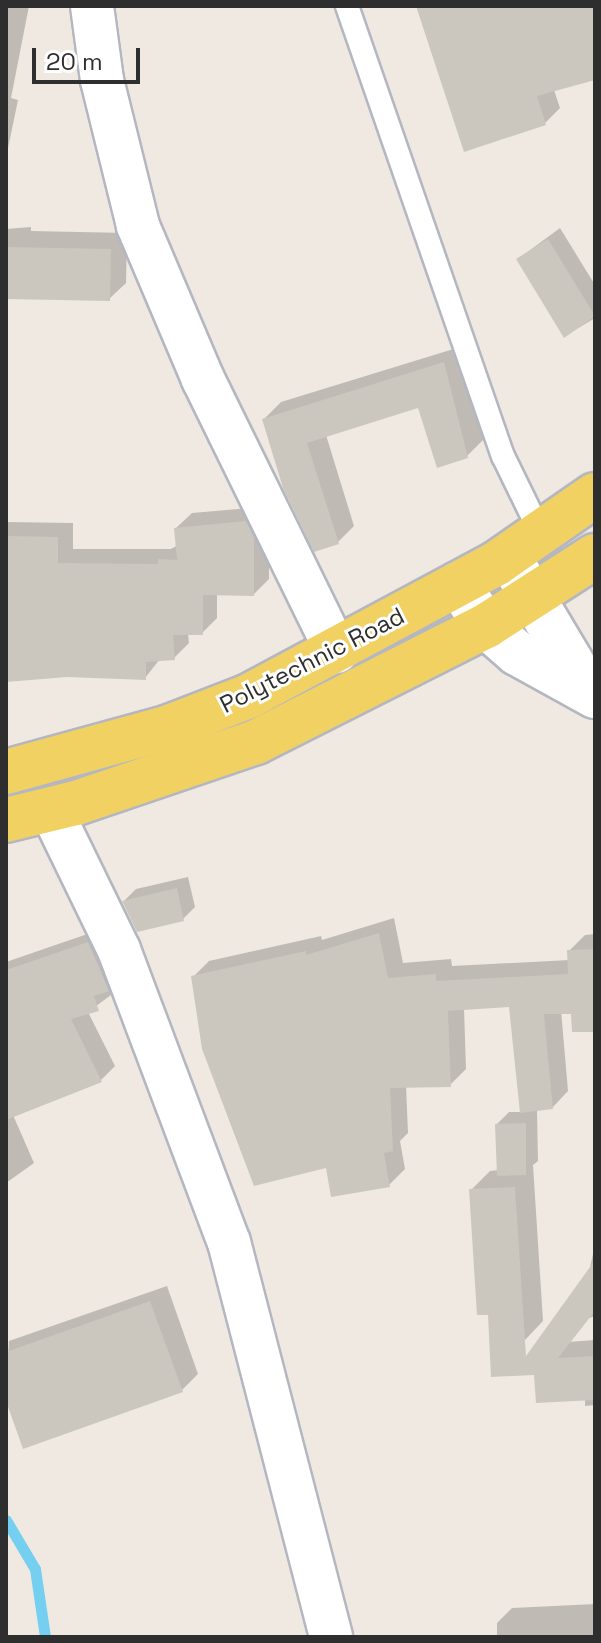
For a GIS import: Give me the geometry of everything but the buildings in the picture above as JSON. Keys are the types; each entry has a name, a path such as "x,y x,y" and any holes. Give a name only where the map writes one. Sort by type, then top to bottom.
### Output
{"main road":[{"name":"Polytechnic Road","path":"6,772 169,727 249,696 337,652 458,584 524,545 595,495"},
{"path":"524,545 534,597 592,693"},
{"name":"Polytechnic Road","path":"6,820 51,810 256,742 486,626 595,556"},
{"path":"458,584 486,626 517,653 592,693"}],"street":[{"path":"92,6 102,80 138,226 203,379 337,652"},
{"path":"51,810 119,950 229,1242 331,1637"}],"lane":[{"path":"347,6 503,456 524,545"}],"waterway":[{"path":"6,1520 35,1569 45,1637"}]}
